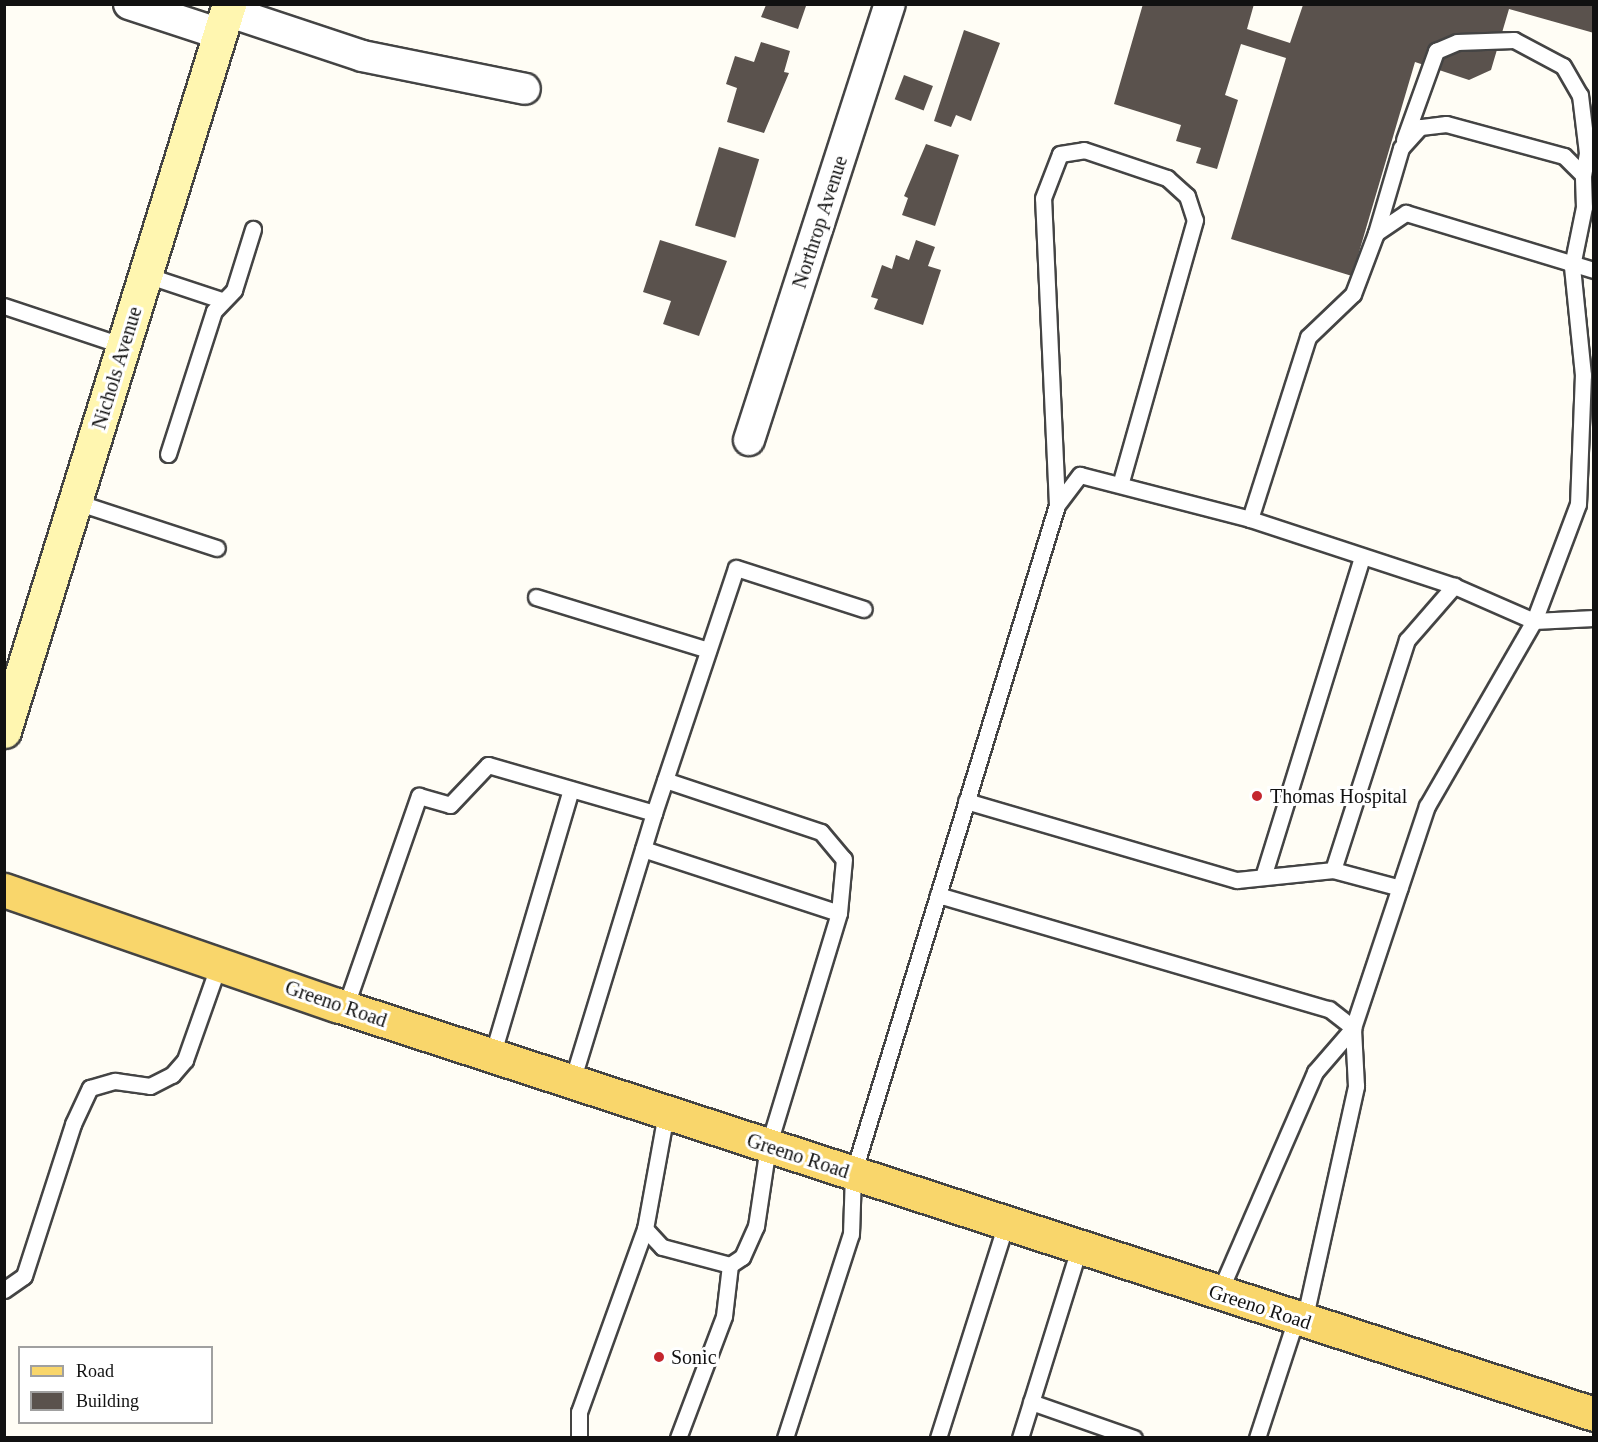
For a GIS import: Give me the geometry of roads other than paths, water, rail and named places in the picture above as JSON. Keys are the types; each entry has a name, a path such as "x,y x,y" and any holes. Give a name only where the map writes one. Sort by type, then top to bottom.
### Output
{"main road":[{"name":"Greeno Road","path":"4,890 345,1008 1593,1414"}],"street":[{"path":"129,4 226,16 362,56 525,89"},
{"name":"Northrop Avenue","path":"749,440 890,4"},
{"name":"Nichols Avenue","path":"4,731 226,16"}],"lane":[{"path":"1250,519 1308,337 1353,294 1376,234 1401,148 1436,51 1457,42 1514,40 1563,66 1580,95 1587,153 1583,175 1584,207 1572,266 1583,375 1578,504 1534,621 1427,806 1353,1028 1356,1086 1300,1320 1257,1437"},
{"path":"1401,148 1420,127 1446,124 1564,156 1583,175"},
{"path":"786,1435 850,1234 853,1174 1057,505 1043,198 1060,154 1084,150 1167,178 1186,196 1195,220 1120,485"},
{"path":"1376,234 1406,213 1572,266 1593,270"},
{"path":"168,454 221,300 234,290 253,229"},
{"path":"146,275 221,300"},
{"path":"4,306 124,346"},
{"path":"1057,505 1080,475 1250,519 1454,586 1534,621 1593,618"},
{"path":"76,502 217,548"},
{"path":"1263,877 1362,557"},
{"path":"572,1082 664,780 736,568 864,609"},
{"path":"1334,870 1407,640 1454,586"},
{"path":"536,597 708,650"},
{"path":"345,1008 419,796 450,806 488,765 654,813"},
{"path":"645,1229 662,1247 730,1265 742,1257 756,1226 768,1146 839,912 844,859 821,832 664,780"},
{"path":"492,1056 571,789"},
{"path":"966,801 1237,880 1334,870 1400,888"},
{"path":"643,849 839,912"},
{"path":"938,896 1329,1009 1353,1028"},
{"path":"4,1290 24,1276 73,1124 90,1088 115,1081 150,1086 172,1075 185,1060 219,964"},
{"path":"1219,1293 1315,1072 1353,1028"},
{"path":"579,1437 579,1412 645,1229 666,1113"},
{"path":"938,1437 1006,1224"},
{"path":"1020,1437 1079,1248"},
{"path":"678,1437 724,1316 730,1265"},
{"path":"1031,1402 1134,1437"}],"place":[{"name":"Thomas Hospital","path":"1257,796"},
{"name":"Sonic","path":"659,1357"}]}
